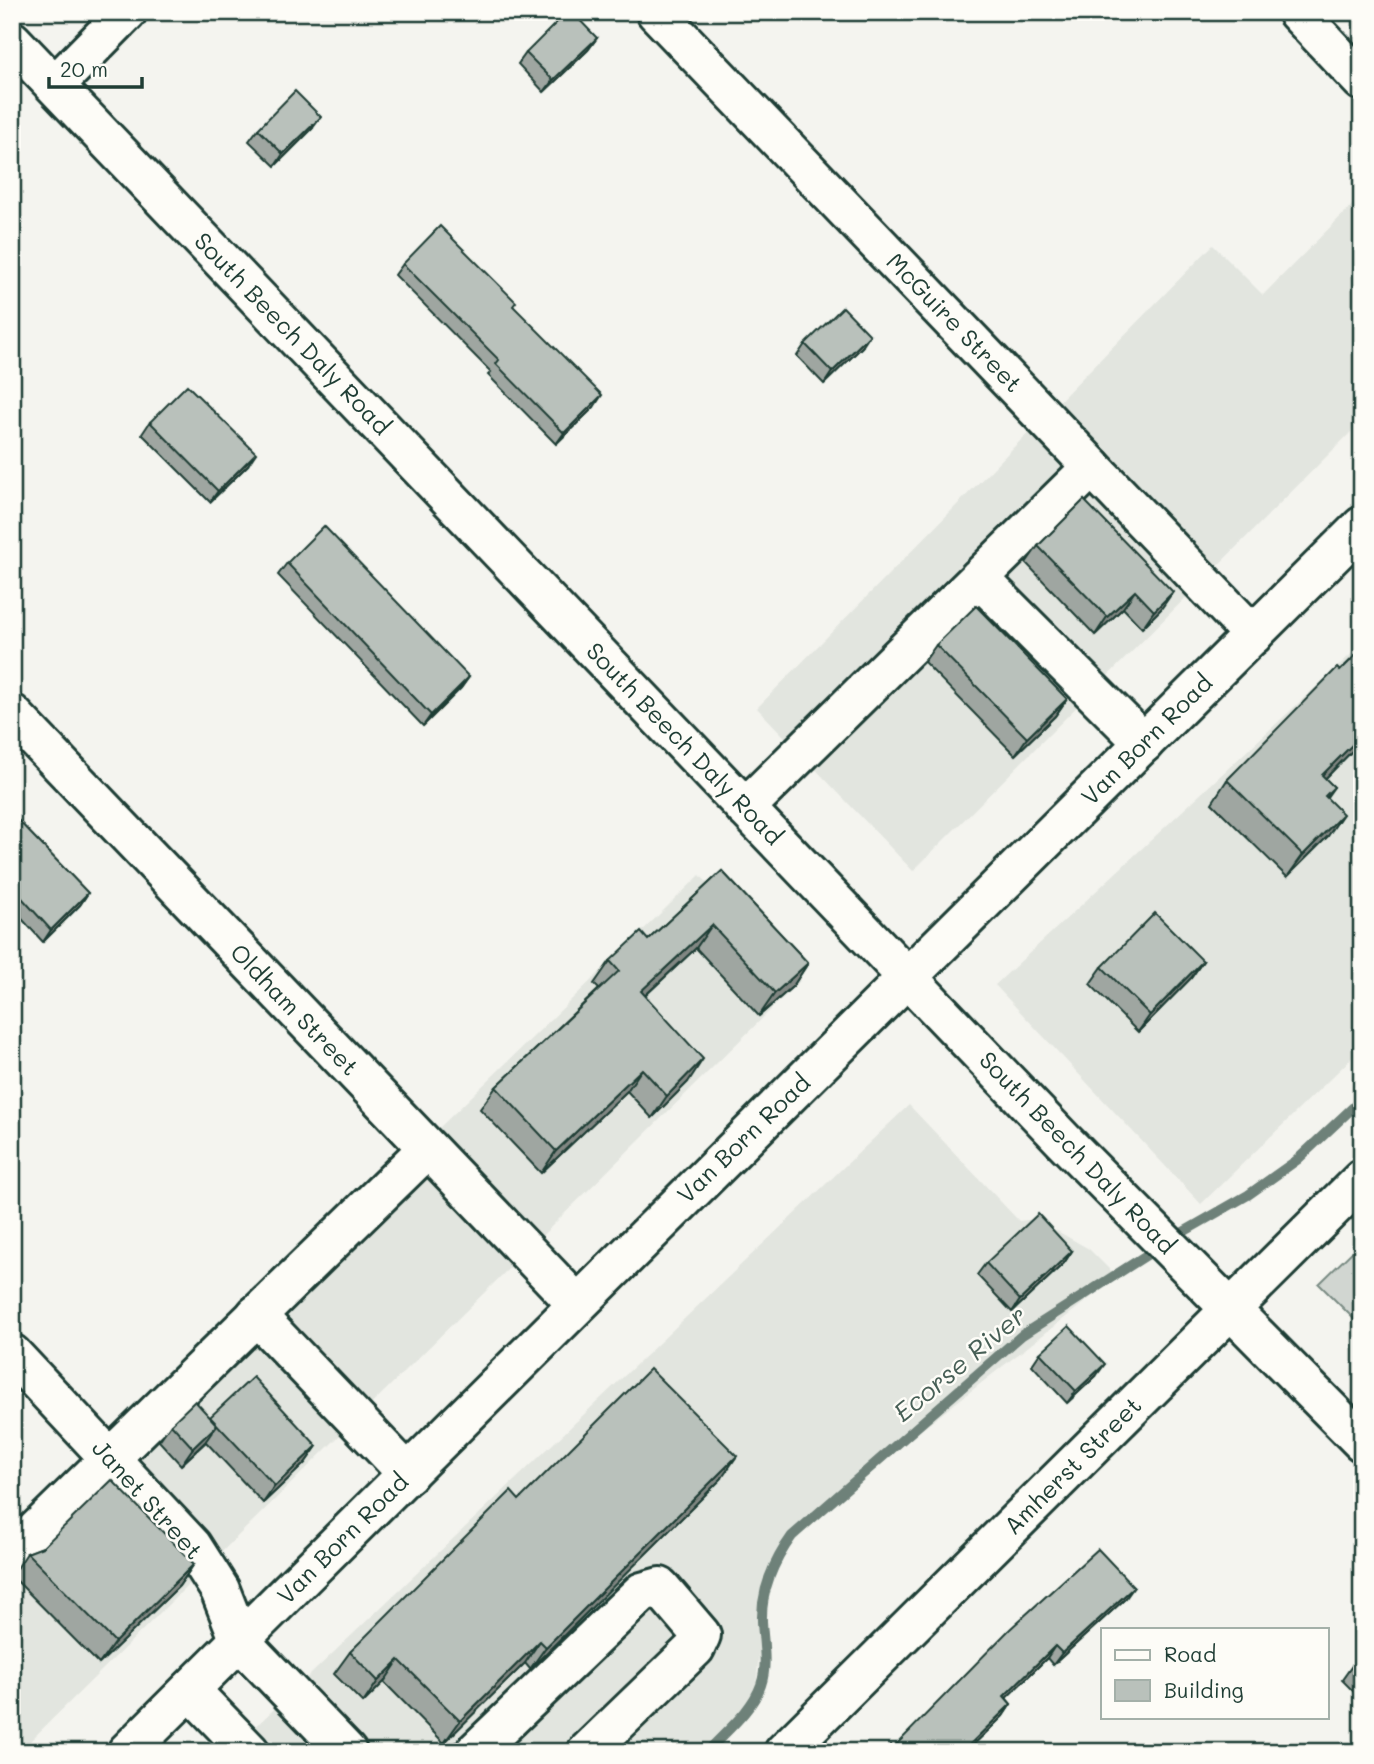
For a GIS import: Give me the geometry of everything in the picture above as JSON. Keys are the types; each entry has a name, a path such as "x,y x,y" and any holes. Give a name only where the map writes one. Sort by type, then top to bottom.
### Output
{"street":[{"path":"55,85 127,12"},
{"name":"McGuire Street","path":"656,12 1253,635"},
{"path":"1297,12 1362,80"},
{"name":"South Beech Daly Road","path":"12,41 908,978 1187,1267 1362,1442"},
{"path":"745,808 1092,467"},
{"name":"Van Born Road","path":"127,1752 1362,526"},
{"path":"979,578 1144,743"},
{"name":"Oldham Street","path":"12,714 577,1304"},
{"path":"12,1554 427,1149"},
{"name":"Amherst Street","path":"784,1752 1362,1179"},
{"path":"257,1315 408,1474"},
{"name":"Janet Street","path":"12,1354 192,1546 220,1590 240,1641 347,1752"},
{"path":"474,1752 642,1592 660,1587 701,1635 695,1648 587,1752"},
{"path":"190,1690 250,1752"}],"shaded area":[{"path":"1362,195 1362,421 913,871 757,708 1213,245 1263,295"},
{"path":"1362,644 1362,1048 1201,1204 995,985"},
{"path":"700,875 800,981 19,1752 12,1752 12,1542"},
{"path":"909,1105 1019,1221 1036,1219 1089,1249 1117,1277 875,1466 777,1558 762,1617 755,1700 701,1752 229,1752"},
{"path":"1362,1242 1362,1327 1319,1284"}],"building":[{"path":"567,12 572,12 597,38 553,80 526,53"},
{"path":"295,91 321,117 283,154 258,129"},
{"path":"440,226 516,302 513,306 602,395 564,433 496,364 499,360 403,264"},
{"path":"843,307 870,335 832,372 805,344"},
{"path":"187,385 256,453 218,491 150,422"},
{"path":"1084,500 1173,592 1154,611 1135,591 1107,617 1038,546"},
{"path":"324,526 469,677 431,715 287,563"},
{"path":"976,606 1067,699 1027,738 936,645"},
{"path":"1362,649 1362,735 1322,775 1334,787 1325,796 1343,814 1303,855 1227,780 1337,668 1340,671"},
{"path":"12,814 88,893 51,930 12,887"},
{"path":"722,871 808,963 775,993 712,925 641,991 703,1059 667,1096 642,1069 556,1151 496,1087 619,971 610,961 641,932 648,940"},
{"path":"1155,913 1203,961 1150,1015 1102,967"},
{"path":"1038,1214 1072,1251 1020,1300 986,1263"},
{"path":"1069,1326 1105,1364 1076,1391 1040,1353"},
{"path":"650,1369 737,1456 546,1647 540,1641 460,1721 399,1660 378,1681 350,1652 511,1491 519,1500"},
{"path":"253,1377 317,1446 275,1486 210,1417"},
{"path":"195,1401 217,1425 193,1448 171,1424"},
{"path":"112,1480 194,1564 115,1642 27,1553 43,1547"},
{"path":"1098,1549 1134,1587 1062,1653 1055,1646 1004,1696 1011,1704 962,1752 885,1752 891,1745 893,1748 1010,1629"},
{"path":"1362,1655 1362,1671 1354,1663"}],"waterway":[{"name":"Ecorse River","path":"1171,1239 1248,1195 1297,1160 1362,1099"},
{"name":"Ecorse River","path":"707,1752 745,1712 761,1685 765,1661 762,1609 766,1587 774,1566 792,1536 1022,1335 1159,1247"}]}
